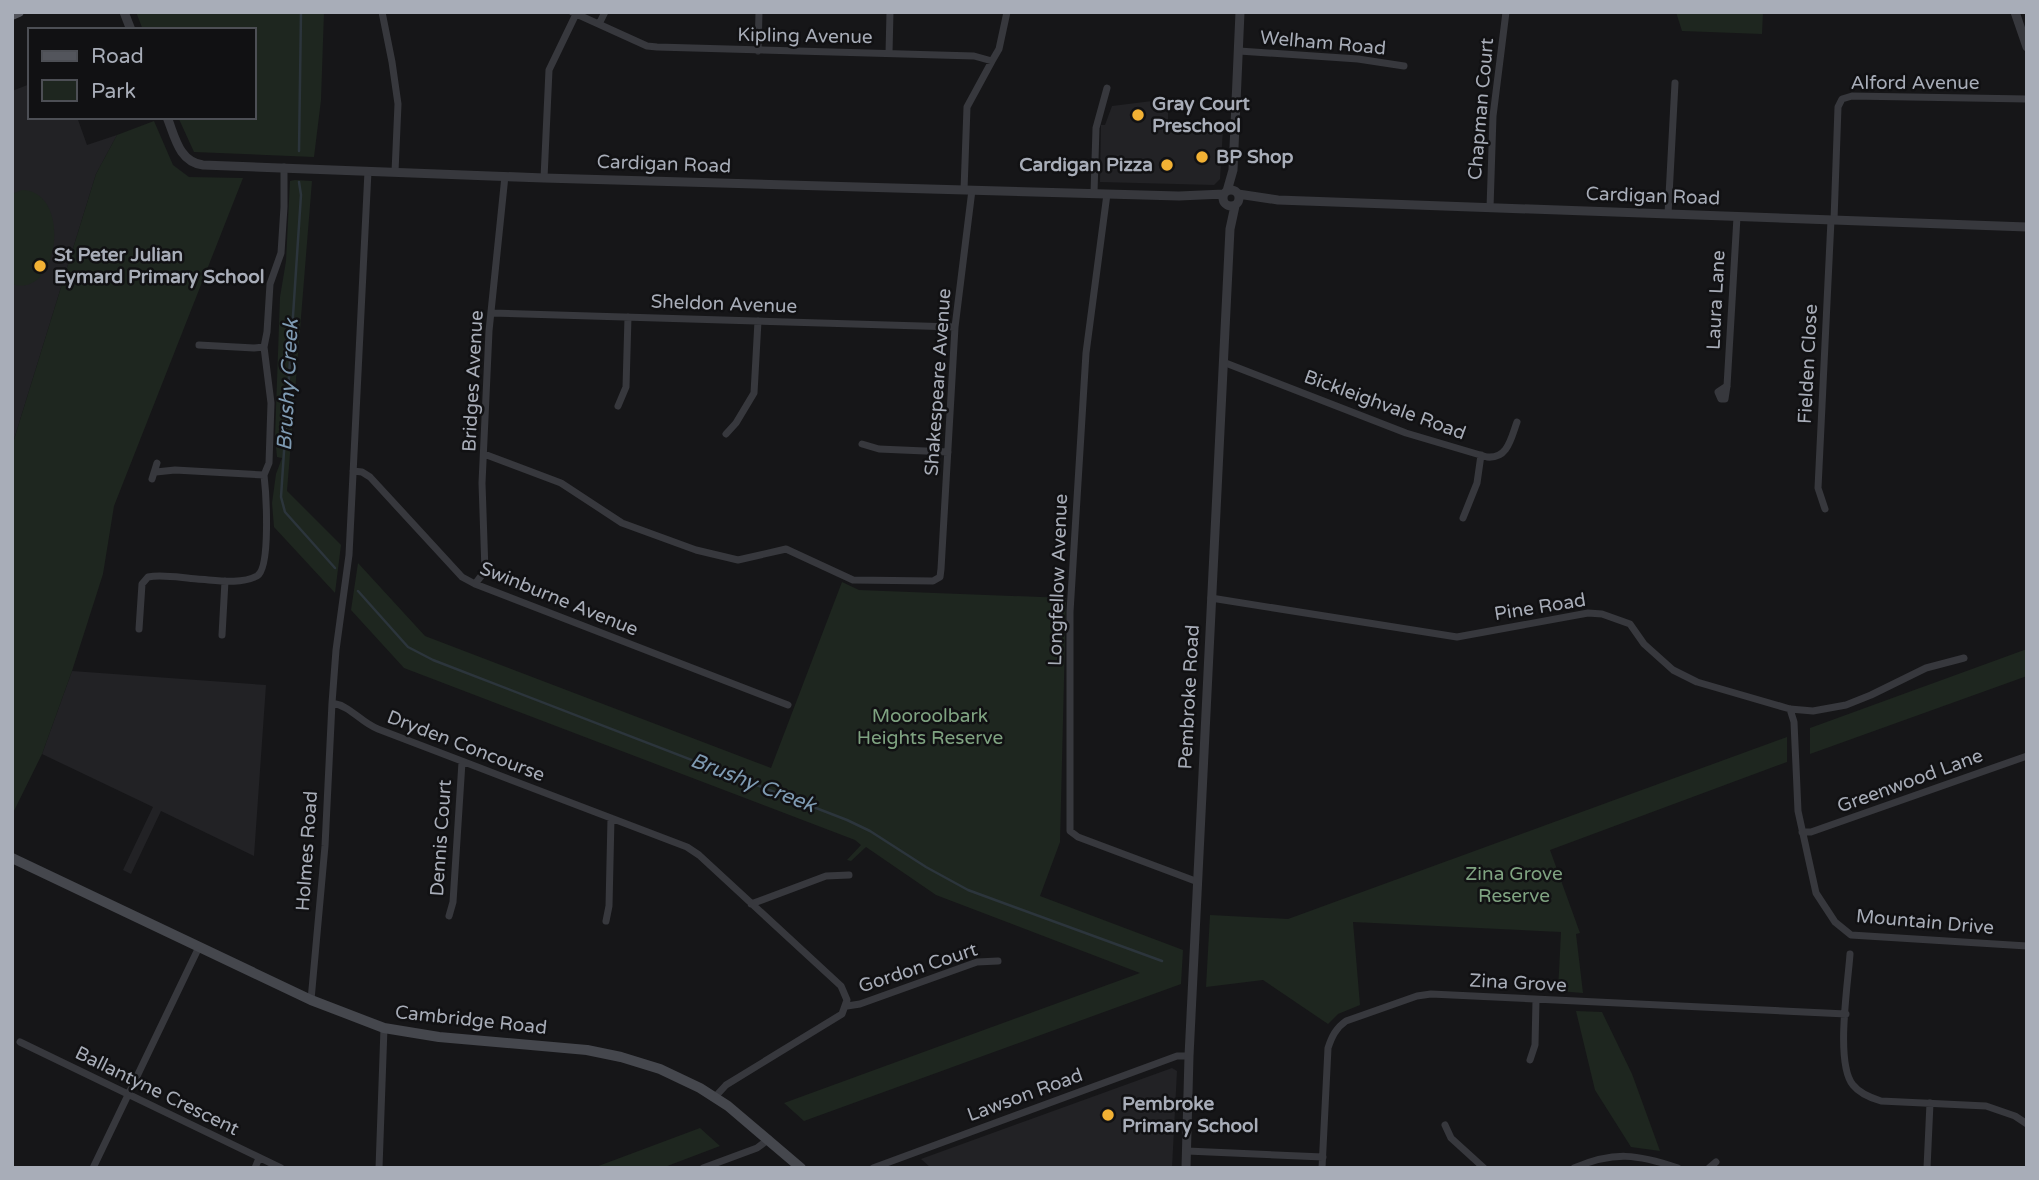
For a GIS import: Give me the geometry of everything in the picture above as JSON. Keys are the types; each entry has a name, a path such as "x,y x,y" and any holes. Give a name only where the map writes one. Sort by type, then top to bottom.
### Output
{"main road":[{"path":"12,15 19,12"},
{"name":"Cambridge Road","path":"12,858 311,1000 384,1028 439,1037 602,1052 660,1069 715,1097 801,1168"}],"street":[{"path":"382,12 398,104 395,172"},
{"path":"599,24 605,12"},
{"path":"758,51 759,12"},
{"path":"889,53 890,12"},
{"path":"992,61 999,49 1007,12"},
{"name":"Pembroke Road","path":"1186,1168 1189,1056 1240,12"},
{"name":"Chapman Court","path":"1490,208 1493,116 1506,12"},
{"path":"544,178 548,71 574,13"},
{"name":"Kipling Avenue","path":"574,13 647,46 974,56 992,61"},
{"path":"2020,15 2027,47"},
{"name":"Welham Road","path":"1239,51 1358,59 1404,66"},
{"name":"Shakespeare Avenue","path":"484,454 561,483 622,523 696,550 738,560 786,549 853,580 865,582 921,583 940,577 955,327 968,190 967,107 992,61"},
{"path":"1668,214 1675,83"},
{"path":"1094,194 1096,128 1107,88"},
{"name":"Alford Avenue","path":"1833,220 1838,107 1842,99 1852,96 2027,99"},
{"name":"Cardigan Road","path":"168,119 181,151 193,164 2027,227"},
{"path":"139,629 142,584 148,577 225,581 253,578 262,570 267,489 264,475 269,463 271,393 264,347 268,332 270,284 281,253 284,167"},
{"path":"332,703 336,650 349,563 368,172"},
{"name":"Bridges Avenue","path":"475,584 485,571 482,483 491,313 505,176"},
{"name":"Longfellow Avenue","path":"1107,194 1087,353 1070,612 1070,831 1078,837 1198,882"},
{"name":"Laura Lane","path":"1727,386 1737,217"},
{"name":"Fielden Close","path":"1825,509 1818,488 1818,464 1833,220"},
{"name":"Sheldon Avenue","path":"491,313 955,327"},
{"path":"618,406 626,387 628,317"},
{"path":"726,434 754,393 758,321"},
{"path":"199,345 264,347"},
{"name":"Bickleighvale Road","path":"1223,362 1406,433 1481,455 1495,457 1505,452 1517,422"},
{"path":"862,444 879,449 948,452"},
{"path":"1463,518 1477,482 1481,455"},
{"path":"155,471 264,475"},
{"name":"Swinburne Avenue","path":"353,471 370,477 462,577 475,584 788,705"},
{"path":"222,635 225,581"},
{"name":"Pine Road","path":"1211,598 1457,637 1588,613 1602,614 1630,624 1644,645 1674,670 1697,682 1790,709 1813,711 1846,705 1926,668 1964,659"},
{"name":"Dryden Concourse","path":"332,703 349,709 371,726 693,851 841,986 847,996 847,1006"},
{"name":"Holmes Road","path":"311,1000 325,846 332,703"},
{"name":"Mountain Drive","path":"1790,709 1794,722 1798,811 1802,832 1816,893 1836,922 1851,935 2027,946"},
{"name":"Greenwood Lane","path":"1802,832 1811,832 2027,756"},
{"name":"Dennis Court","path":"449,916 453,902 462,762"},
{"path":"606,921 609,906 611,818"},
{"path":"751,904 826,876 849,875"},
{"path":"93,1168 199,947"},
{"path":"1850,954 1843,1060 1854,1087 1881,1101 1986,1106 2015,1116 2027,1124"},
{"name":"Gordon Court","path":"847,1006 860,1004 977,962 998,961"},
{"name":"Zina Grove","path":"1322,1168 1328,1048 1332,1037 1339,1026 1365,1014 1424,995 1846,1014"},
{"path":"1530,1060 1535,1045 1536,1000"},
{"path":"715,1097 726,1085 838,1017 847,1006"},
{"path":"379,1168 384,1028"},
{"name":"Ballantyne Crescent","path":"20,1042 281,1168"},
{"name":"Lawson Road","path":"873,1168 1177,1056 1189,1056"},
{"path":"1927,1168 1930,1103"},
{"path":"1445,1125 1451,1138 1484,1168"},
{"path":"703,1168 757,1148 769,1139"},
{"path":"1187,1151 1323,1157"},
{"path":"1574,1168 1594,1159 1623,1155 1644,1157 1678,1168"},
{"path":"255,1168 259,1158"},
{"path":"1709,1168 1716,1162"}],"shaded area":[{"name":"St Peter Julian Eymard Primary School","path":"28,85 28,119 78,119 87,145 117,135 96,174 12,446 12,91"},
{"path":"1168,99 1168,126 1223,128 1220,179 1214,185 1100,182 1101,125 1105,125 1112,106"},
{"path":"72,671 266,685 254,856 161,811 131,874 123,870 153,807 42,754"},
{"name":"Pembroke Primary School","path":"1172,1068 1177,1071 1172,1168 931,1168 921,1159"}],"green space":[{"path":"136,12 324,12 321,100 314,157 194,152 179,119 256,119 256,28 142,28"},
{"path":"1676,12 1763,12 1762,34 1682,31"},
{"path":"154,121 173,165 189,177 243,178 114,506 103,574 72,671 42,754 12,815 12,446 96,174 117,135"},
{"path":"290,181 312,181 287,491 341,545 335,593 274,527 272,503 276,474 282,458 277,457 275,437 280,297 286,261"},
{"path":"22,190 38,195 49,207 54,224 54,243 49,262 41,276 28,285 12,284 12,194"},
{"name":"Mooroolbark Heights Reserve","path":"358,563 425,636 771,768 842,582 859,590 1066,598 1060,842 1040,896 1183,950 1181,984 804,1121 784,1103 1140,973 936,895 866,847 851,861 847,860 861,845 855,840 404,668 351,610"},
{"path":"2027,649 2027,676 1810,754 1810,728"},
{"name":"Zina Grove Reserve","path":"1787,737 1787,762 1550,850 1580,933 1576,934 1583,993 1558,991 1561,932 1353,922 1360,1005 1338,1014 1328,1024 1263,980 1206,987 1210,915 1288,919"},
{"path":"1576,1011 1602,1012 1632,1074 1660,1151 1631,1147 1595,1090"},
{"path":"700,1128 720,1146 662,1168 593,1168"}],"waterway":[{"name":"Brushy Creek","path":"299,151 301,12"},
{"name":"Brushy Creek","path":"299,182 301,195 281,497 285,512 335,568"},
{"name":"Brushy Creek","path":"358,591 408,647 433,660 847,820 968,890 1162,961"}],"place":[{"name":"Gray Court Preschool","path":"1138,115"},
{"name":"BP Shop","path":"1202,157"},
{"name":"Cardigan Pizza","path":"1167,165"},
{"name":"St Peter Julian Eymard Primary School","path":"40,266"},
{"name":"Pembroke Primary School","path":"1108,1115"}]}
